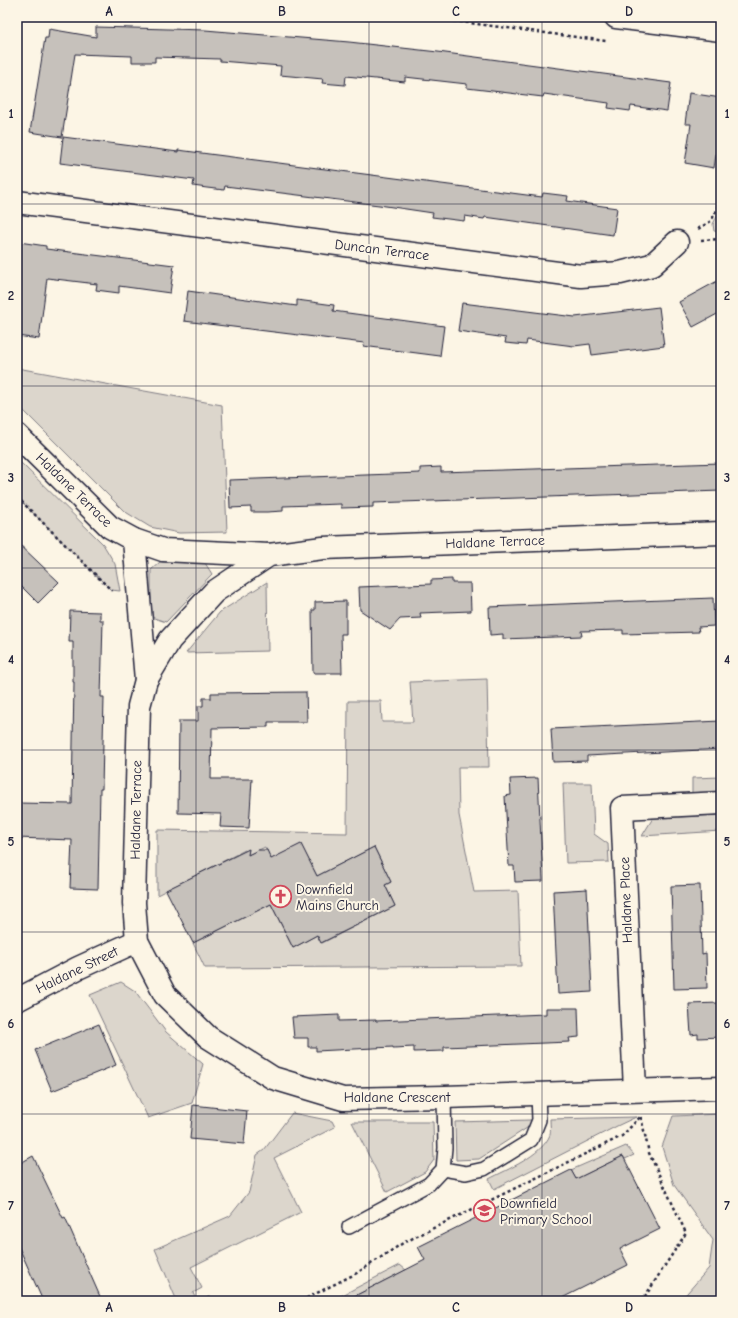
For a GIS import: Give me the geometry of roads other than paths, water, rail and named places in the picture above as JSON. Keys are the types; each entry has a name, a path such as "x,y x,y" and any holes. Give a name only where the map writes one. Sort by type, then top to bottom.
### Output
{"street":[{"path":"616,17 721,30"},
{"name":"Duncan Terrace","path":"17,202 581,276 620,273 652,264 677,242"},
{"name":"Haldane Terrace","path":"17,435 110,527 134,540 163,550 268,555 323,548 721,533"},
{"name":"Haldane Terrace","path":"134,540 146,680"},
{"name":"Haldane Terrace","path":"137,941 134,903 139,706 146,680 170,640 214,592 268,555"},
{"name":"Haldane Place","path":"635,1090 622,808 721,803"},
{"name":"Haldane Street","path":"17,1000 78,968 137,941"},
{"name":"Haldane Crescent","path":"137,941 165,995 208,1037 272,1078 343,1099 721,1088"}],"lane":[{"path":"443,1169 466,1173 484,1169 531,1140 539,1120 538,1094"},
{"path":"348,1226 429,1184 443,1169 445,1148 444,1097"}],"place":[{"name":"Downfield Mains Church","path":"280,897"},
{"name":"Downfield Primary School","path":"484,1211"}]}
